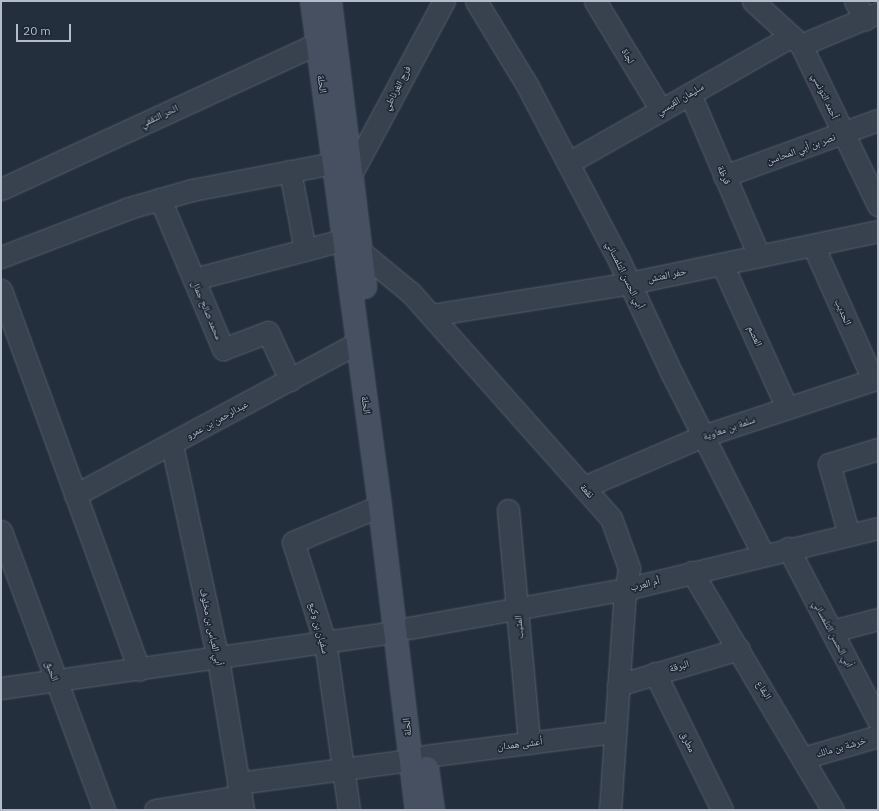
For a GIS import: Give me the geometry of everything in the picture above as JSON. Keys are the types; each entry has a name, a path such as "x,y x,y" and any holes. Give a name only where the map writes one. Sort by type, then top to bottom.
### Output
{"main road":[{"name":"الحلة","path":"312,1 316,44 333,163 352,245 402,630 418,758 417,810"},
{"name":"الحلة","path":"330,1 350,176 352,245 358,344 380,506 402,630"},
{"name":"الحلة","path":"418,758 433,810"}],"street":[{"path":"427,1 430,26"},
{"name":"فرج الغرناطي","path":"350,176 444,1"},
{"name":"أبي الحسن التلمساني","path":"476,1 527,85 568,163 630,283 703,436 763,554"},
{"name":"لجاة","path":"595,1 661,110"},
{"name":"أحمد التونسي","path":"754,1 797,40 878,205"},
{"path":"854,1 871,16"},
{"name":"سليمان القيسي","path":"568,163 690,94 797,40 871,16"},
{"name":"الحر الثقفي","path":"1,189 316,44"},
{"name":"قرظة","path":"690,94 759,256"},
{"name":"نصر بن أبي المحاسن","path":"724,176 878,120"},
{"path":"1,257 160,199 333,163"},
{"path":"290,171 305,250"},
{"name":"محمد صالح جمال","path":"160,199 224,349 268,332 290,380"},
{"name":"حفر العتش","path":"431,315 630,283 878,231"},
{"path":"194,279 305,250 352,245"},
{"name":"نقعة","path":"352,245 411,293 611,518 629,568 618,685 610,810"},
{"name":"الحديب","path":"813,245 875,379"},
{"name":"العصم","path":"722,264 787,408"},
{"path":"1,290 139,670"},
{"name":"عبدالرحمن بن عمرو","path":"75,495 172,445 358,344"},
{"name":"سلمة بن معاوية","path":"584,487 703,436 875,379"},
{"name":"أبي العباس بن مخلوف","path":"172,445 218,660 241,797"},
{"path":"849,535 829,464 878,449"},
{"name":"سفيان بن وكيع","path":"349,810 325,642 293,542 380,506"},
{"name":"المثيب","path":"508,510 529,743"},
{"name":"أم العرب","path":"1,688 218,660 402,630 626,589 763,554 878,528"},
{"name":"الحبق","path":"1,530 8,571 56,681 104,810"},
{"name":"أبي الحسن التلمساني","path":"788,548 878,720"},
{"name":"البقاع","path":"692,572 833,810"},
{"path":"832,631 878,619"},
{"name":"البرقة","path":"618,685 739,649"},
{"name":"مطرق","path":"655,673 722,810"},
{"name":"أعشى همدان","path":"155,810 241,797 343,770 418,758 615,732"},
{"name":"خرشة بن مالك","path":"803,758 878,736"}]}
